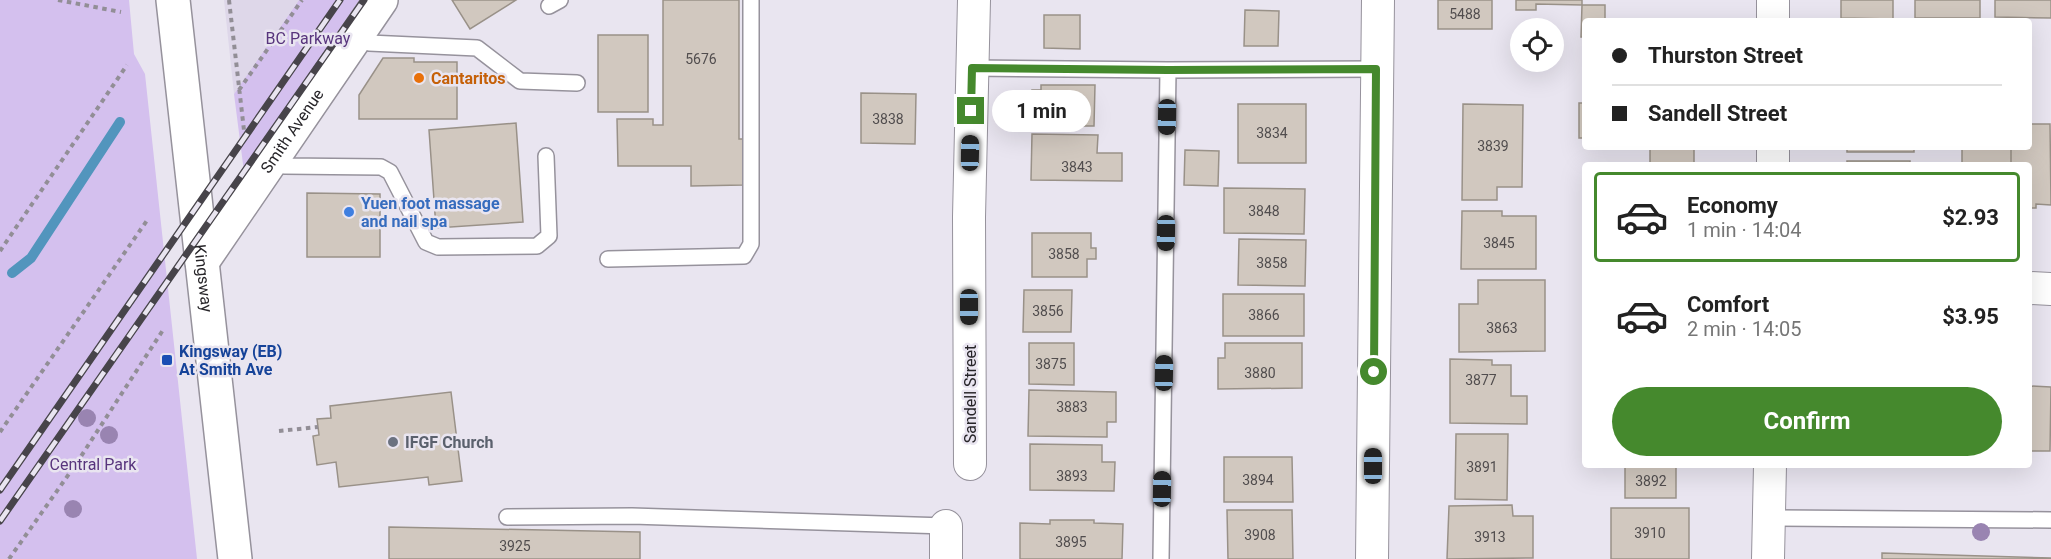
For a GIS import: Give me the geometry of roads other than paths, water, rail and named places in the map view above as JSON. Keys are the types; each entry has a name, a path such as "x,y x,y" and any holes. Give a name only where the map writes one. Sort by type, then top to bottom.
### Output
{"main road":[{"name":"Kingsway","path":"173,0 235,559"},
{"name":"Smith Avenue","path":"202,262 260,152 358,34 381,0"}],"street":[{"name":"Sandell Street","path":"970,465 969,217 974,0"},
{"path":"1372,559 1378,0"},
{"path":"1773,0 1773,18"},
{"path":"2032,288 2051,289"},
{"path":"1768,559 1770,468"},
{"path":"946,526 946,559"}],"lane":[{"path":"608,259 744,256 751,244 751,0"},
{"path":"358,34 369,44 477,48 520,81 577,83"},
{"path":"972,68 1376,69"},
{"path":"1161,559 1168,70"},
{"path":"260,152 285,166 381,167 390,172 426,242 438,247 537,246 549,236 546,156"},
{"path":"507,517 632,516 946,526"},
{"path":"1769,518 2051,520"}],"waterway":[{"path":"12,273 31,258 120,122"}],"railway":[{"path":"0,490 340,0"},
{"path":"0,521 364,0"}],"place":[{"name":"Cantaritos","path":"419,78"},
{"name":"Yuen foot massage and nail spa","path":"349,212"},
{"name":"Kingsway (EB) At Smith Ave","path":"167,360"},
{"name":"IFGF Church","path":"393,442"}],"park label":[{"name":"BC Parkway","path":"308,38"},
{"name":"Central Park","path":"93,464"}]}
